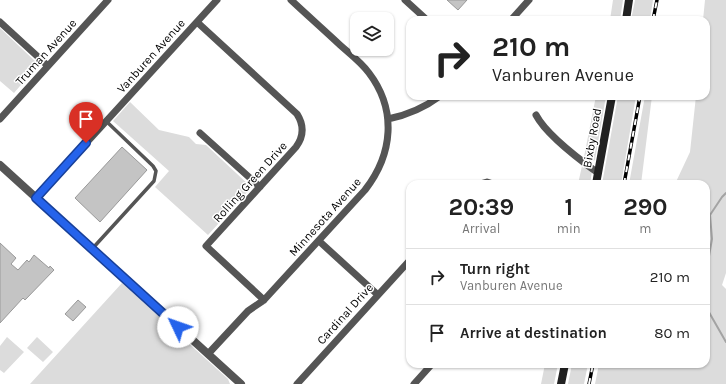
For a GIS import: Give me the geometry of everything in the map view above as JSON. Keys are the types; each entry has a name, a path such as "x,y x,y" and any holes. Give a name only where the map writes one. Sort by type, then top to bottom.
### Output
{"main road":[{"path":"627,16 629,0"},
{"name":"Bixby Road","path":"597,180 611,100"},
{"path":"561,384 563,368"}],"street":[{"name":"Truman Avenue","path":"0,119 108,0"},
{"name":"Vanburen Avenue","path":"36,198 216,0"},
{"name":"Minnesota Avenue","path":"208,354 248,312 264,300 365,190 379,170 387,147 388,119 381,92 368,72 291,0"},
{"path":"515,16 529,0"},
{"path":"410,2 423,16"},
{"path":"0,22 48,66"},
{"name":"Rolling Green Drive","path":"196,22 297,114 303,131 299,143 206,246 264,300"},
{"path":"388,119 408,115 434,100"},
{"path":"536,115 543,126 580,160 598,173"},
{"path":"200,133 260,187"},
{"path":"0,165 241,384"},
{"path":"319,241 378,295"},
{"name":"Cardinal Drive","path":"297,384 406,264"},
{"path":"414,384 428,368"}],"lane":[{"path":"92,248 154,181 156,171 153,166 106,121"}],"shaded area":[{"path":"613,0 623,0 621,16 611,16"},
{"path":"635,0 653,0 651,16 632,16"},
{"path":"705,0 726,0 726,273 722,285 726,289 726,384 595,384 598,368 710,368 710,180 677,180 690,152 696,100 710,100 710,16 703,16"},
{"path":"0,28 37,63 37,66 14,93 0,81"},
{"path":"595,100 605,100 595,160 593,161 584,157"},
{"path":"617,100 635,100 622,180 603,180"},
{"path":"644,100 652,100 642,180 630,180"},
{"path":"130,102 159,130 189,137 196,144 206,145 250,186 249,190 208,235 155,187 169,171 113,121"},
{"path":"582,166 592,171 591,180 579,180"},
{"path":"122,283 228,379 230,384 30,384"},
{"path":"7,337 24,352 4,373 0,370 0,346"},
{"path":"37,337 53,352 43,362 27,348"},
{"path":"544,368 557,368 554,384 541,384"},
{"path":"571,368 587,368 584,384 568,384"}],"building":[{"path":"447,0 467,0 458,10"},
{"path":"122,147 147,170 100,222 75,198"},
{"path":"0,243 16,258 11,264 18,270 27,260 29,262 34,255 49,268 50,266 54,270 25,300 23,298 0,323"},
{"path":"78,300 86,307 73,321 65,314"}],"waterway":[{"path":"710,215 726,193"},
{"path":"710,215 712,239 710,250"},
{"path":"710,314 726,342"}],"railway":[{"path":"654,16 657,0"},
{"path":"625,180 639,100"},
{"path":"589,384 592,368"}],"route":[{"path":"86,143 36,198 178,327"}]}
